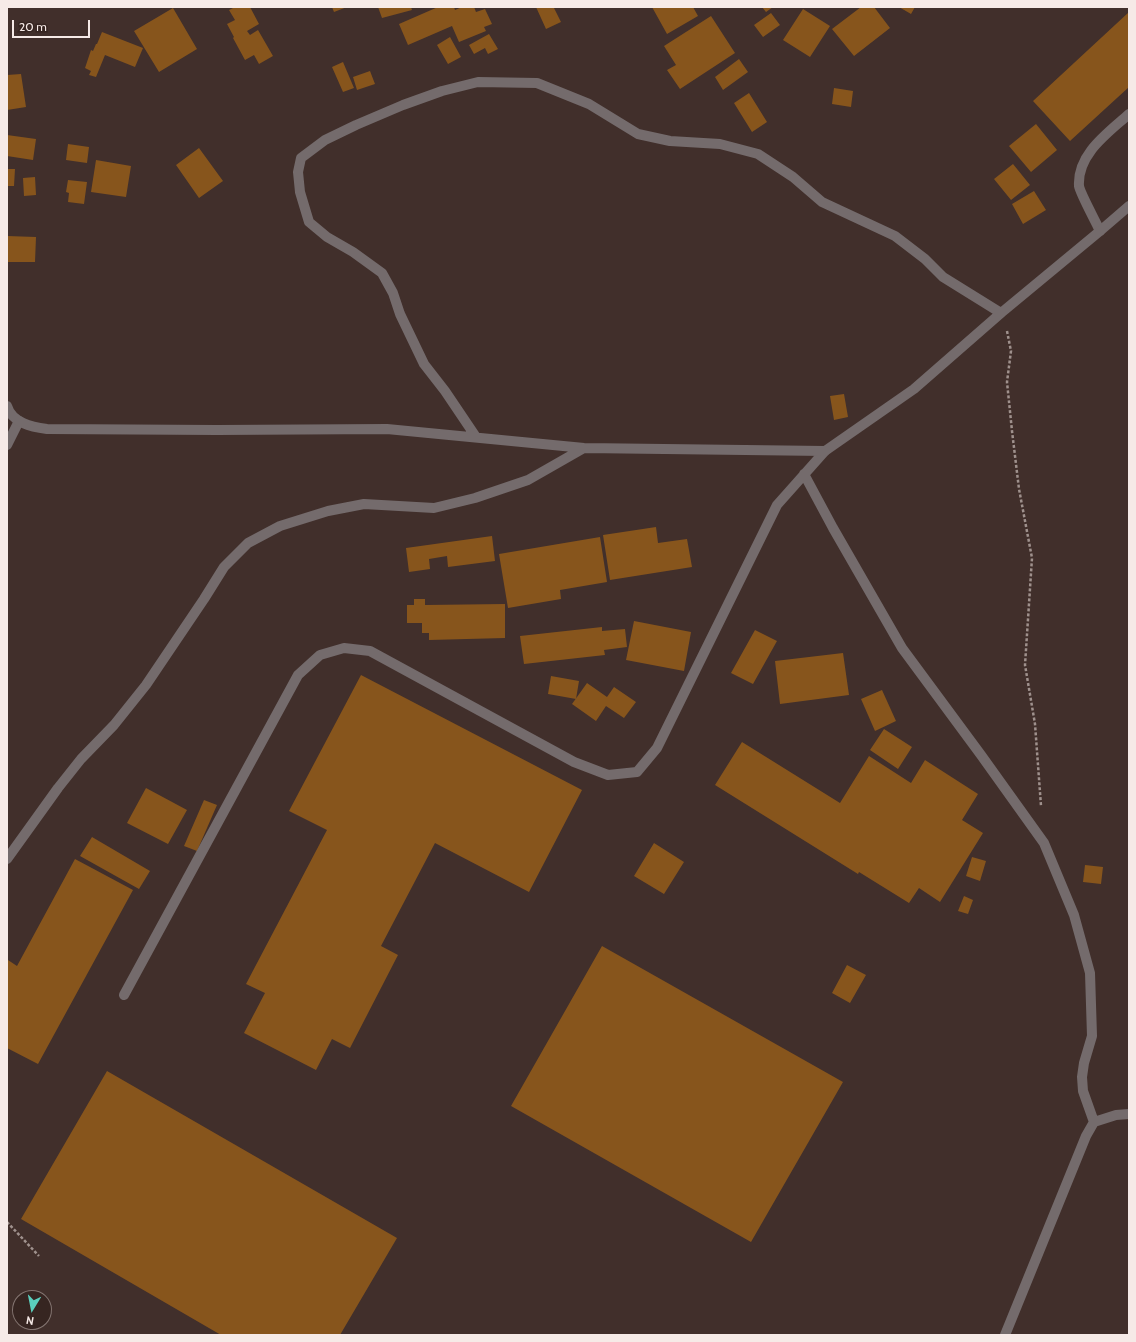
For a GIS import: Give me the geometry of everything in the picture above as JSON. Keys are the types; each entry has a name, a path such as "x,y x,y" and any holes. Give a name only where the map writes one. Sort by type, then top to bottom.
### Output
{"street":[{"path":"476,437 424,364 400,314 393,293 382,273 354,252 328,237 309,222 300,192 298,172 301,158 325,140 403,105 442,91 478,82 537,83 589,104 638,134 670,141 720,144 758,154 794,177 822,202 895,236 925,259 943,277 1001,312"},
{"path":"1100,231 1079,187 1081,168 1094,146 1129,114"},
{"path":"124,995 298,675 320,656 344,648 370,651 574,762 608,775 637,772 657,748 777,505 825,451 914,389 1001,312 1129,206"},
{"path":"7,406 19,421 31,426 47,428 217,430 387,429 584,448 825,451"},
{"path":"7,445 19,421"},
{"path":"7,859 81,758 114,725 146,684 224,567 248,543 280,526 328,510 364,504 434,508 475,498 528,480 584,448"},
{"path":"804,474 833,528 902,648 981,754 1044,843 1074,915 1090,973 1092,1036 1084,1063 1082,1077 1084,1091 1094,1122"},
{"path":"1005,1335 1086,1136 1094,1122 1116,1115 1129,1114"}],"path":[{"path":"1001,312 1011,351 1008,382 1012,431 1019,490 1032,558 1025,664 1035,724 1042,811"},
{"path":"7,1222 39,1256"}],"building":[{"path":"235,7 250,7 259,24 247,31 250,35 258,30 273,56 259,64 254,55 245,60 227,24 235,20 229,10"},
{"path":"332,7 347,7 334,12"},
{"path":"378,7 411,7 412,10 382,18"},
{"path":"438,7 454,7 455,10 462,7 474,7 476,12 485,9 492,24 484,27 486,31 459,42 452,26 408,45 399,24"},
{"path":"536,7 557,7 554,8 561,22 546,29"},
{"path":"652,7 693,7 698,16 667,34"},
{"path":"762,7 773,7 766,12"},
{"path":"861,7 874,7 890,28 854,56 832,29"},
{"path":"899,7 915,7 911,14"},
{"path":"173,8 197,49 159,72 134,31"},
{"path":"803,9 830,26 810,57 783,40"},
{"path":"1129,12 1129,87 1070,141 1033,101"},
{"path":"771,13 780,25 763,37 754,25"},
{"path":"711,16 735,53 680,89 667,70 676,65 664,46"},
{"path":"102,32 143,48 135,67 105,55 96,77 89,75 91,71 85,68 91,50 93,51"},
{"path":"489,34 498,49 488,54 485,48 474,54 469,45"},
{"path":"450,37 461,57 448,64 437,45"},
{"path":"739,59 748,72 723,90 715,77"},
{"path":"343,62 354,88 343,92 332,67"},
{"path":"370,71 375,84 357,90 353,77"},
{"path":"21,74 26,107 7,110 7,75"},
{"path":"834,88 853,91 851,107 832,104"},
{"path":"749,93 767,122 752,132 734,103"},
{"path":"1036,124 1057,150 1031,172 1009,146"},
{"path":"7,135 36,139 33,160 7,156"},
{"path":"68,144 89,147 87,163 66,160"},
{"path":"199,148 223,181 199,198 176,165"},
{"path":"96,160 131,166 126,197 91,192"},
{"path":"1013,164 1030,185 1011,200 994,179"},
{"path":"7,169 15,169 14,186 7,186"},
{"path":"35,177 36,195 24,196 23,178"},
{"path":"68,180 87,182 84,204 68,202 69,193 66,192"},
{"path":"1034,191 1046,210 1023,224 1012,204"},
{"path":"7,236 36,237 35,262 7,262"},
{"path":"844,394 848,417 834,420 830,396"},
{"path":"656,527 658,543 687,539 692,567 610,580 603,535"},
{"path":"492,536 495,561 448,567 447,556 429,559 430,569 409,572 406,548"},
{"path":"600,537 607,582 560,590 561,599 508,608 499,554"},
{"path":"414,599 425,599 425,605 505,604 505,638 429,640 429,633 422,633 422,623 407,623 407,605 414,605"},
{"path":"634,621 691,632 684,671 626,660"},
{"path":"602,627 602,631 625,629 627,647 604,650 605,655 524,664 520,636"},
{"path":"755,630 777,641 753,684 731,673"},
{"path":"843,653 849,695 780,704 775,661"},
{"path":"361,675 582,790 529,892 435,843 381,946 398,955 350,1048 332,1039 316,1070 244,1033 265,993 246,984 327,830 289,811"},
{"path":"551,676 579,681 576,699 548,694"},
{"path":"587,683 607,697 614,687 636,702 624,718 606,706 596,721 572,704"},
{"path":"882,690 896,721 875,731 861,699"},
{"path":"884,729 912,747 898,769 870,750"},
{"path":"742,742 840,803 869,756 911,783 925,760 978,794 962,820 983,833 940,902 919,888 909,903 859,872 858,874 715,785"},
{"path":"146,788 187,810 168,844 127,823"},
{"path":"204,800 217,805 197,851 184,846"},
{"path":"92,837 150,871 139,889 80,856"},
{"path":"654,843 684,862 664,894 634,876"},
{"path":"972,857 986,861 980,881 966,876"},
{"path":"75,859 133,890 38,1064 7,1048 7,962 8,960 17,966"},
{"path":"1085,865 1103,867 1101,884 1083,882"},
{"path":"964,896 973,900 968,914 958,911"},
{"path":"602,946 843,1082 751,1242 511,1106"},
{"path":"847,965 866,975 850,1003 832,993"},
{"path":"107,1071 397,1238 340,1335 221,1335 21,1219"}]}
